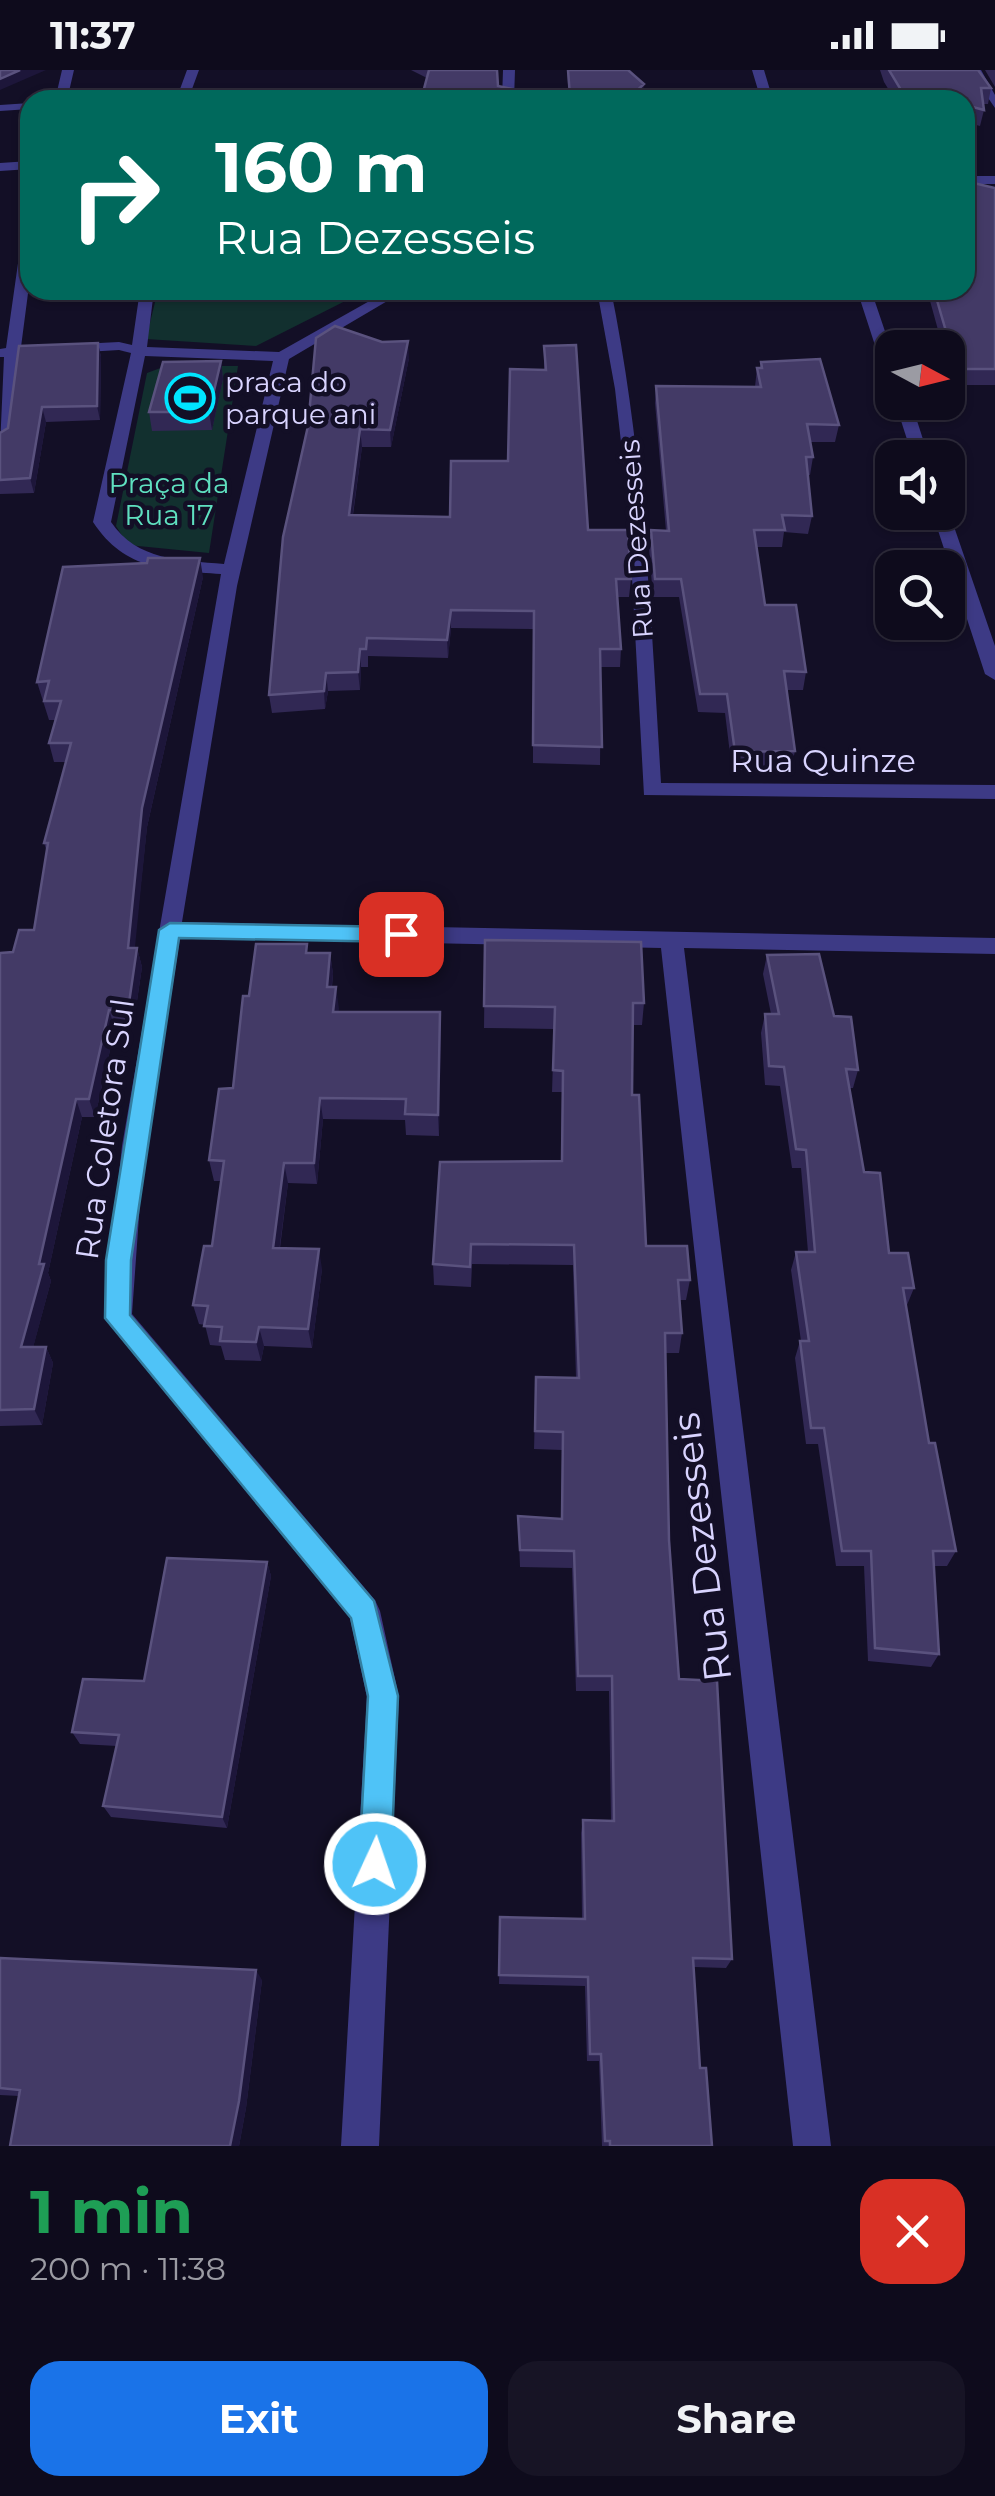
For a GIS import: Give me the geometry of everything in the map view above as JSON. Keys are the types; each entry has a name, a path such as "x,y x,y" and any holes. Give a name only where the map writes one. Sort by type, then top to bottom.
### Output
{"street":[{"path":"975,70 995,105"},
{"path":"0,442 6,353 20,280"},
{"path":"146,300 140,351 102,522 112,542 144,560 232,570"},
{"path":"6,353 120,346 140,351 282,358 382,300"},
{"name":"Rua Dezesseis","path":"606,300 623,390 636,504 652,790"},
{"path":"867,300 877,330"},
{"name":"Rua Coletora Sul","path":"282,358 258,441 232,570 170,930 119,1260 118,1318 364,1611 383,1696 360,2146"},
{"path":"946,530 995,674"},
{"name":"Rua Quinze","path":"652,790 995,792"},
{"path":"170,930 995,946"},
{"name":"Rua Dezesseis","path":"672,940 812,2146"}],"green space":[{"path":"156,300 347,300 256,346 146,339"},
{"name":"Praça da Rua 17","path":"166,366 238,366 209,553 128,545 116,526 147,373"}],"building":[{"path":"0,70 20,70 0,79"},
{"path":"429,70 497,70 498,86 512,89 512,90 424,90"},
{"path":"568,70 628,70 644,84 638,90 570,90"},
{"path":"889,70 978,70 991,88 981,88 984,110 975,108 975,90 901,90"},
{"path":"975,183 995,188 995,369 965,369 965,330 946,330 937,300 975,300"},
{"path":"335,326 382,342 408,341 390,430 360,429 349,515 450,517 451,461 508,461 510,369 546,370 544,346 576,345 588,530 628,530 631,579 616,579 621,649 600,649 602,747 533,745 534,611 451,610 447,640 367,638 366,649 360,649 358,672 326,673 324,691 269,695 283,537 308,426 316,338"},
{"path":"98,343 97,406 42,407 30,478 0,480 0,433 8,428 19,346"},
{"path":"820,359 839,425 807,424 813,457 806,457 812,516 782,515 785,530 754,530 765,605 796,605 806,672 784,671 795,751 735,752 727,694 700,694 681,579 655,579 651,530 669,531 656,386 761,387 757,368 762,368 761,362"},
{"path":"221,361 209,412 149,412 163,362"},
{"path":"148,558 200,558 142,808 128,948 137,948 128,1010 109,1010 89,1099 76,1099 39,1264 44,1264 21,1347 46,1347 34,1409 0,1410 0,953 13,952 19,930 34,930 48,843 44,843 71,743 49,743 61,701 44,701 49,681 37,682 63,567 147,563"},
{"path":"485,940 641,942 644,1003 633,1003 632,1095 639,1095 646,1246 687,1246 690,1280 678,1280 682,1333 665,1333 669,1540 679,1679 717,1681 732,1959 693,1958 700,2068 706,2068 712,2146 610,2146 610,2141 605,2141 601,2054 590,2054 588,1977 499,1975 500,1917 585,1919 583,1820 614,1821 612,1676 578,1676 574,1551 520,1550 518,1516 562,1519 563,1432 535,1431 536,1377 579,1378 574,1245 471,1244 470,1267 433,1264 440,1162 562,1161 563,1071 553,1070 555,1007 484,1006"},
{"path":"256,944 307,944 306,953 330,953 327,987 336,987 333,1012 440,1012 438,1115 405,1114 406,1099 320,1098 314,1163 284,1163 273,1248 319,1249 308,1329 259,1327 256,1342 220,1341 222,1327 204,1326 208,1306 193,1305 204,1246 212,1246 224,1161 209,1160 219,1089 233,1088 243,996 249,996"},
{"path":"819,954 834,1016 851,1017 858,1070 846,1069 864,1172 880,1173 889,1253 908,1253 914,1288 903,1288 929,1443 935,1443 956,1551 933,1551 939,1654 875,1648 871,1551 842,1551 824,1428 811,1428 800,1341 809,1341 796,1252 815,1252 806,1150 796,1149 784,1067 769,1066 765,1014 779,1014 767,955"},
{"path":"167,1558 267,1562 222,1817 103,1806 119,1735 72,1732 83,1679 144,1681"},
{"path":"0,1958 256,1970 230,2146 10,2146 20,2090 0,2088"}],"place":[{"name":"praca do parque ani","path":"190,398"}],"route":[{"path":"375,1864 383,1696 364,1611 118,1318 119,1260 170,930 401,934"}]}
